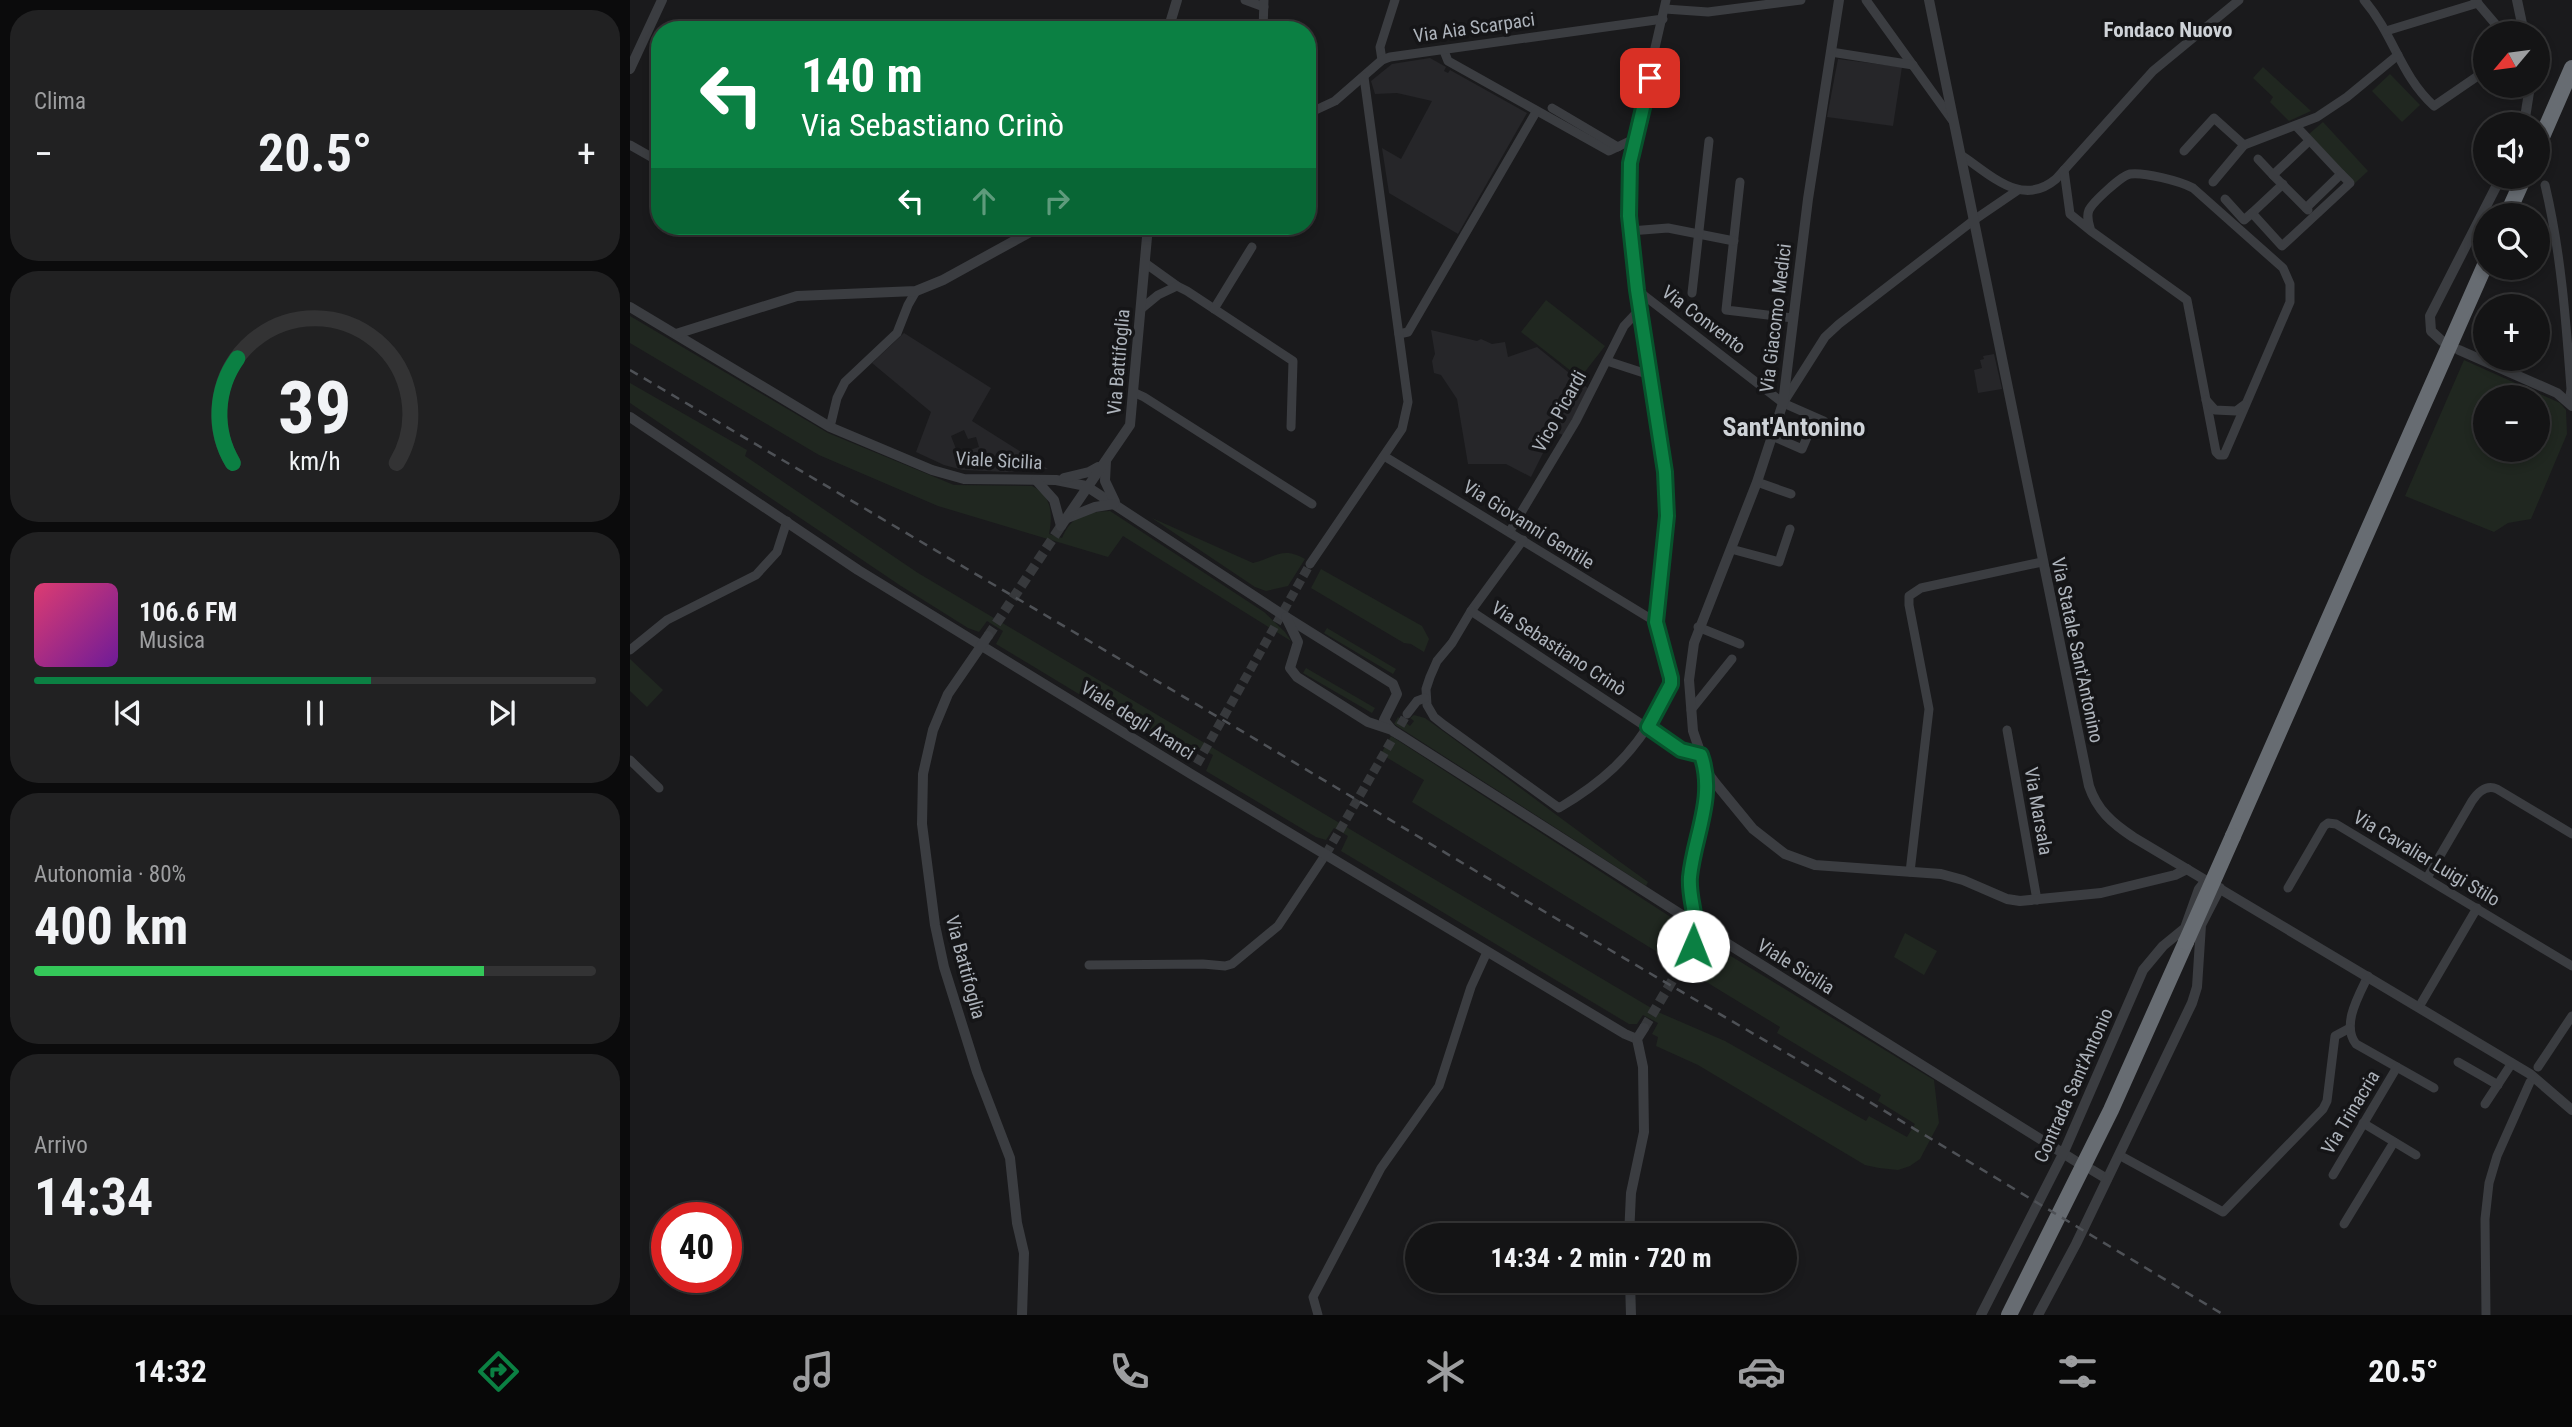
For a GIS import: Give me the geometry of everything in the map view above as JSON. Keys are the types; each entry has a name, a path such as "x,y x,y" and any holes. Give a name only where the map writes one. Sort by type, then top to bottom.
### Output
{"highway":[{"path":"2550,118 2572,68"},
{"path":"2009,1315 2111,1110 2478,280"}],"street":[{"path":"652,21 662,0"},
{"path":"1171,21 1177,0"},
{"path":"1244,0 1264,4"},
{"path":"1316,110 1335,101 1382,60 1380,47 1395,0"},
{"name":"Via Aia Scarpaci","path":"1382,60 1664,10 1708,12 1801,0"},
{"name":"Via Giacomo Medici","path":"1839,0 1808,199 1783,403 1757,482 1698,627 1691,657 1691,710 1707,772 1753,829 1786,854 1815,865 1954,877 2007,900 2037,900 2101,892 2190,870"},
{"path":"1866,0 1954,124"},
{"name":"Via Statale Sant'Antonino","path":"1928,0 2042,562 2094,799 2112,822 2534,1075 2572,1110"},
{"path":"1961,155 2018,190 2029,192 2044,188 2064,170 2153,71 2239,0"},
{"path":"2364,0 2386,31 2414,86 2434,106 2473,79"},
{"path":"2517,0 2521,21"},
{"path":"2386,31 2477,2 2493,21"},
{"path":"1523,540 1437,661 1425,698 1430,711 1444,725 1559,808 1584,793 1618,766 1648,727 1671,684 1671,675 1656,622 1667,516 1666,485 1637,290 1630,231 1629,177 1634,139 1664,10"},
{"path":"630,69 651,24"},
{"path":"1444,51 1448,61 1609,151 1634,139"},
{"path":"1831,52 1913,65"},
{"path":"2213,181 2244,145 2295,126 2330,109 2398,55"},
{"path":"1311,564 1402,429 1407,416 1408,402 1364,77"},
{"path":"1552,108 1618,147"},
{"path":"1399,334 1408,332 1536,112"},
{"path":"2184,151 2214,118 2244,145"},
{"path":"2252,213 2282,246 2350,183 2295,126"},
{"path":"1692,293 1709,141"},
{"path":"2273,175 2309,141"},
{"path":"630,145 651,157"},
{"path":"2258,159 2314,216"},
{"path":"2064,170 2067,201 2070,214 2187,300 2208,420 2216,452 2222,456 2226,453 2292,296 2283,268 2193,188 2180,182 2126,175 2090,208 2079,214 2073,211 2067,201"},
{"path":"2306,208 2341,174"},
{"path":"1741,182 1726,310 1793,318"},
{"path":"2225,199 2244,220 2283,184"},
{"path":"2442,341 2431,331 2432,312 2495,189"},
{"path":"2546,189 2564,307 2571,403"},
{"path":"1783,403 1825,337 1974,220 2018,190"},
{"path":"2090,208 2088,218 2091,231"},
{"path":"1630,231 1668,228 1734,241"},
{"path":"676,334 797,296 916,291 943,280 1025,235"},
{"name":"Via Battifoglia","path":"1064,522 1130,425 1147,235"},
{"path":"1214,309 1252,247"},
{"path":"1145,263 1293,360 1291,427"},
{"path":"1141,309 1158,295 1177,286"},
{"name":"Via Convento","path":"1637,290 1783,403 1824,421"},
{"path":"830,427 837,398 845,382 897,333 916,291"},
{"name":"Viale Sicilia","path":"630,307 830,427 944,475 964,479 1056,480 1086,486 1395,685 1397,694 1385,717 1386,724 1392,730 2077,1162"},
{"name":"Vico Picardi","path":"1510,531 1576,421 1624,326 1640,309"},
{"path":"2459,350 2557,393 2571,403"},
{"path":"1606,361 1650,375"},
{"path":"1133,392 1312,504"},
{"path":"2204,396 2208,405 2215,410 2232,412 2240,409 2246,402"},
{"path":"2208,420 2215,410"},
{"path":"2232,412 2236,428"},
{"name":"Viale degli Aranci","path":"630,417 858,570 985,640 1194,769 1326,855 1625,1034 1637,1038"},
{"path":"1772,436 1802,449 1808,435"},
{"name":"Via Giovanni Gentile","path":"1384,456 1656,622"},
{"path":"1036,480 1054,500 1064,522 1086,510 1117,505 1105,481 1103,462 1089,472 1056,480"},
{"path":"1757,482 1791,494"},
{"path":"630,650 667,620 756,575 777,552 787,521"},
{"path":"1731,549 1779,562 1790,529"},
{"path":"1910,872 1929,709 1909,596 1921,587 2042,562"},
{"name":"Via Sebastiano Crinò","path":"1471,611 1681,750 1701,755"},
{"name":"Viale Sicilia","path":"1286,617 1298,642 1290,664 1293,675 1372,723 1392,730"},
{"path":"1698,627 1740,644"},
{"name":"Via Battifoglia","path":"985,640 948,694 933,730 923,774 922,824 935,925 944,967 978,1072 1010,1158 1017,1223 1024,1253 1022,1315"},
{"path":"1691,710 1732,659"},
{"path":"1671,684 1689,686"},
{"path":"1407,714 1417,701 1425,698"},
{"path":"1372,723 1385,717"},
{"name":"Via Marsala","path":"2007,730 2037,900"},
{"path":"630,760 659,788"},
{"path":"1693,946 1698,933 1690,879 1703,821 1707,772"},
{"path":"2427,878 2477,793 2486,788 2497,789 2572,834"},
{"name":"Via Cavalier Luigi Stilo","path":"2288,888 2321,830 2328,823 2332,823 2572,966"},
{"path":"1089,965 1232,964 1278,926 1326,855"},
{"path":"2190,870 2198,893"},
{"name":"Contrada Sant'Antonio","path":"2038,1315 2076,1244 2192,1003 2197,987 2188,924 2198,893 2203,884 2209,881"},
{"name":"Contrada Sant'Antonio","path":"1981,1315 2063,1153 2143,970 2164,946 2189,938 2202,925 2220,888"},
{"path":"2419,1007 2477,908"},
{"path":"1318,1315 1313,1297 1356,1212 1381,1168 1439,1086 1468,995 1487,952"},
{"path":"2368,976 2354,1007 2350,1034 2356,1044 2434,1088"},
{"path":"2486,1315 2485,1219 2489,1183 2497,1156 2534,1075 2572,1016"},
{"path":"1630,1223 1631,1193 1644,1132 1643,1068 1637,1038 1644,1028"},
{"path":"2119,1155 2223,1212 2323,1109 2327,1101 2335,1036 2350,1028"},
{"path":"2458,1062 2498,1086"},
{"path":"2485,1104 2512,1063"},
{"name":"Via Trinacria","path":"2333,1175 2397,1067"},
{"path":"2363,1123 2417,1155"},
{"path":"2344,1224 2394,1142"},
{"path":"2092,1170 2107,1179"},
{"path":"1630,1293 1631,1315"}],"shaded area":[{"path":"1430,58 1446,67 1444,71 1448,73 1450,70 1527,113 1458,234 1389,193 1382,148 1401,159 1432,101 1397,93 1375,94 1371,81 1392,64"},
{"path":"1838,59 1902,67 1893,126 1827,117"},
{"path":"2263,67 2311,111 2289,121 2270,102 2273,97 2253,78"},
{"path":"2390,74 2420,105 2402,122 2372,91"},
{"path":"2323,122 2368,171 2355,183 2309,134"},
{"path":"1546,300 1605,346 1580,378 1521,332"},
{"path":"630,316 828,433 954,485 1032,486 1047,500 1051,519 1049,534 1062,538 1070,524 1081,516 1110,511 1264,612 1291,641 1123,536 1108,557 938,506 819,455 630,343"},
{"path":"1431,330 1477,341 1481,339 1492,344 1505,342 1508,357 1537,347 1589,389 1563,435 1554,431 1531,477 1506,464 1468,464 1457,399 1441,375 1434,373 1432,361 1435,354"},
{"path":"904,333 991,388 972,421 1048,469 1006,472 963,470 944,465 916,452 931,412 872,363","holes":["964,430 968,439 976,437 979,447 958,454 951,436"]},
{"path":"1994,354 2002,389 1978,393 1974,370 1982,368 1980,360 1984,359 1983,356"},
{"path":"2464,360 2473,364 2473,371 2489,371 2520,385 2473,385 2473,462 2550,462 2550,399 2560,403 2566,410 2567,434 2531,519 2508,523 2494,532 2405,496"},
{"path":"630,383 747,450 745,456 918,573 1658,1012 1725,1041 1866,1121 1869,1116 1907,1137 1915,1124 1878,1101 1881,1095 1777,1033 1780,1027 1412,802 1424,780 1381,754 1391,736 1683,925 1686,935 1680,952 1694,961 1705,947 1716,947 1934,1080 1939,1123 1920,1159 1898,1170 1865,1165 1698,1065 1656,1046 1658,1037 1652,1034 1658,1023 1643,1015 1637,1024 1629,1024 1341,851 1348,836 1334,828 1326,840 1316,837 1206,771 1213,755 1198,747 1190,759 1183,757 996,644 1003,631 987,621 979,632 968,628 901,586 630,403"},
{"path":"1152,518 1253,563 1285,553 1305,559 1288,586 1266,591 1255,587"},
{"path":"1321,569 1422,626 1429,639 1424,652 1311,588"},
{"path":"1327,628 1396,669 1393,674 1324,633"},
{"path":"630,659 663,690 647,707 630,691"},
{"path":"1306,668 1375,708 1372,713 1303,673"},
{"path":"1414,715 1425,718 1648,882 1646,886 1394,724 1398,717 1410,726 1414,721 1410,718"},
{"path":"1905,933 1937,951 1924,975 1894,957"}],"tunnel":[{"path":"988,636 1061,526"},
{"path":"1197,764 1310,564"},
{"path":"1326,854 1407,714"},
{"path":"1644,1028 1693,946"}],"railway":[{"path":"630,370 1848,1089 2224,1315"}],"district":[{"name":"Fondaco Nuovo","path":"2168,30"},
{"name":"Sant'Antonino","path":"1794,427"}],"route":[{"path":"1650,78 1630,163 1629,216 1637,290 1665,472 1667,516 1656,622 1671,684 1648,727 1681,750 1701,755 1707,772 1703,821 1690,879 1698,933 1693,946"}]}
